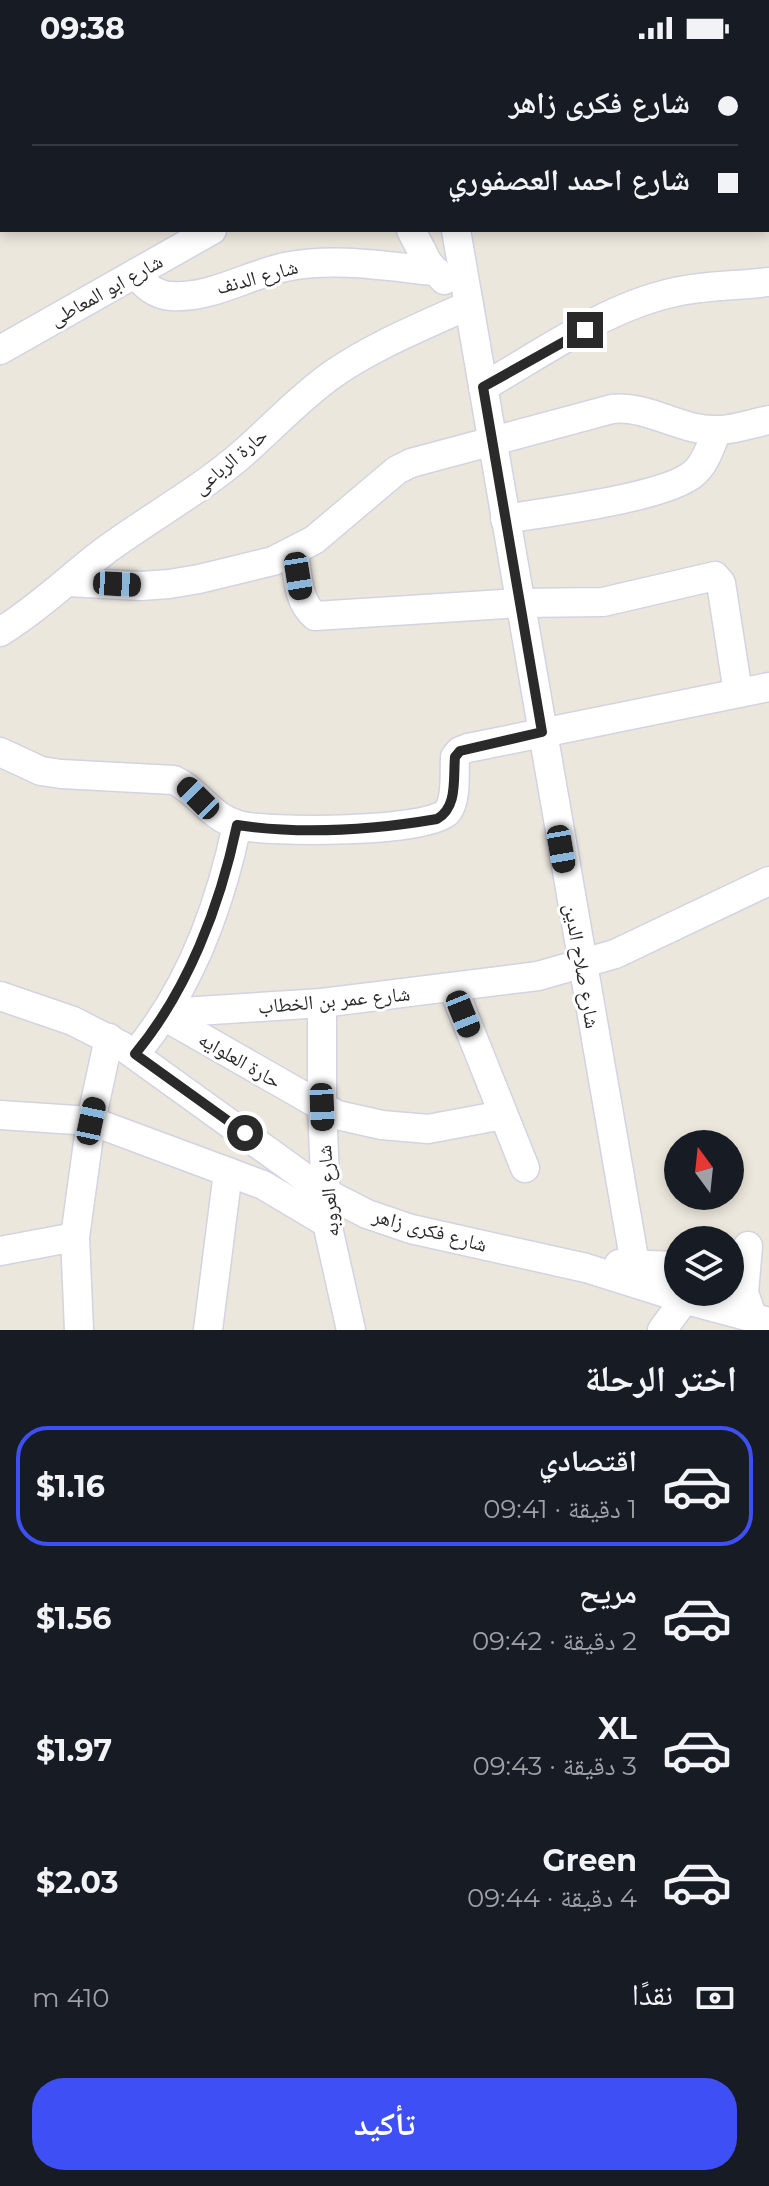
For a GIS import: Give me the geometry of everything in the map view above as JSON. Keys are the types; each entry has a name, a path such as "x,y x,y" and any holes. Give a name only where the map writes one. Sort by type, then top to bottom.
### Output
{"street":[{"name":"شارع ابو المعاطى","path":"0,350 206,232"},
{"path":"412,232 434,271 468,297"},
{"name":"شارع صلاح الدين","path":"456,232 635,1264"},
{"name":"شارع الدنف","path":"136,273 144,284 156,292 176,296 217,289 287,266 315,263 343,262 434,271"},
{"path":"483,387 640,302 686,289 769,282"},
{"name":"حارة الرباعى","path":"0,632 33,611 121,539 222,471 331,375 468,297"},
{"path":"68,582 141,586 169,584 273,561 314,540 397,470 424,457 612,409 628,407 717,431 769,420"},
{"path":"505,519 626,497 682,481 701,466 717,431"},
{"path":"294,552 302,600 315,616 520,603 603,602 715,576 721,583 738,693"},
{"path":"0,752 41,771 174,780 185,785 222,819 237,825 273,830 347,829 437,819 447,813 452,802 455,757 460,751 769,687"},
{"path":"135,1054 165,1014 213,913 237,825"},
{"name":"شارع عمر بن الخطاب","path":"165,1014 322,1003 538,976 581,966 648,939 769,881"},
{"path":"453,988 525,1168"},
{"name":"شارع فكرى زاهر","path":"0,996 55,1013 109,1038 326,1193 367,1214 411,1229 586,1268 664,1293"},
{"name":"شارع العروبه","path":"322,1003 327,1223 351,1330"},
{"name":"حارة العلوايه","path":"165,1014 337,1115 412,1128 447,1126 503,1115"},
{"path":"79,1330 75,1237 91,1121 109,1038"},
{"path":"0,1115 91,1121 263,1185 327,1223"},
{"path":"208,1330 228,1172"},
{"path":"0,1251 75,1237"},
{"path":"749,1244 743,1283 745,1299 761,1320"},
{"path":"586,1268 664,1265"},
{"path":"662,1330 685,1306"},
{"path":"693,1306 710,1330"},
{"name":"شارع فكرى زاهر","path":"709,1306 761,1320"}],"route":[{"path":"245,1133 135,1054 166,1013 193,959 222,884 237,825 273,830 347,829 437,819 447,813 452,802 455,757 460,751 542,732 483,387 585,330"}]}
